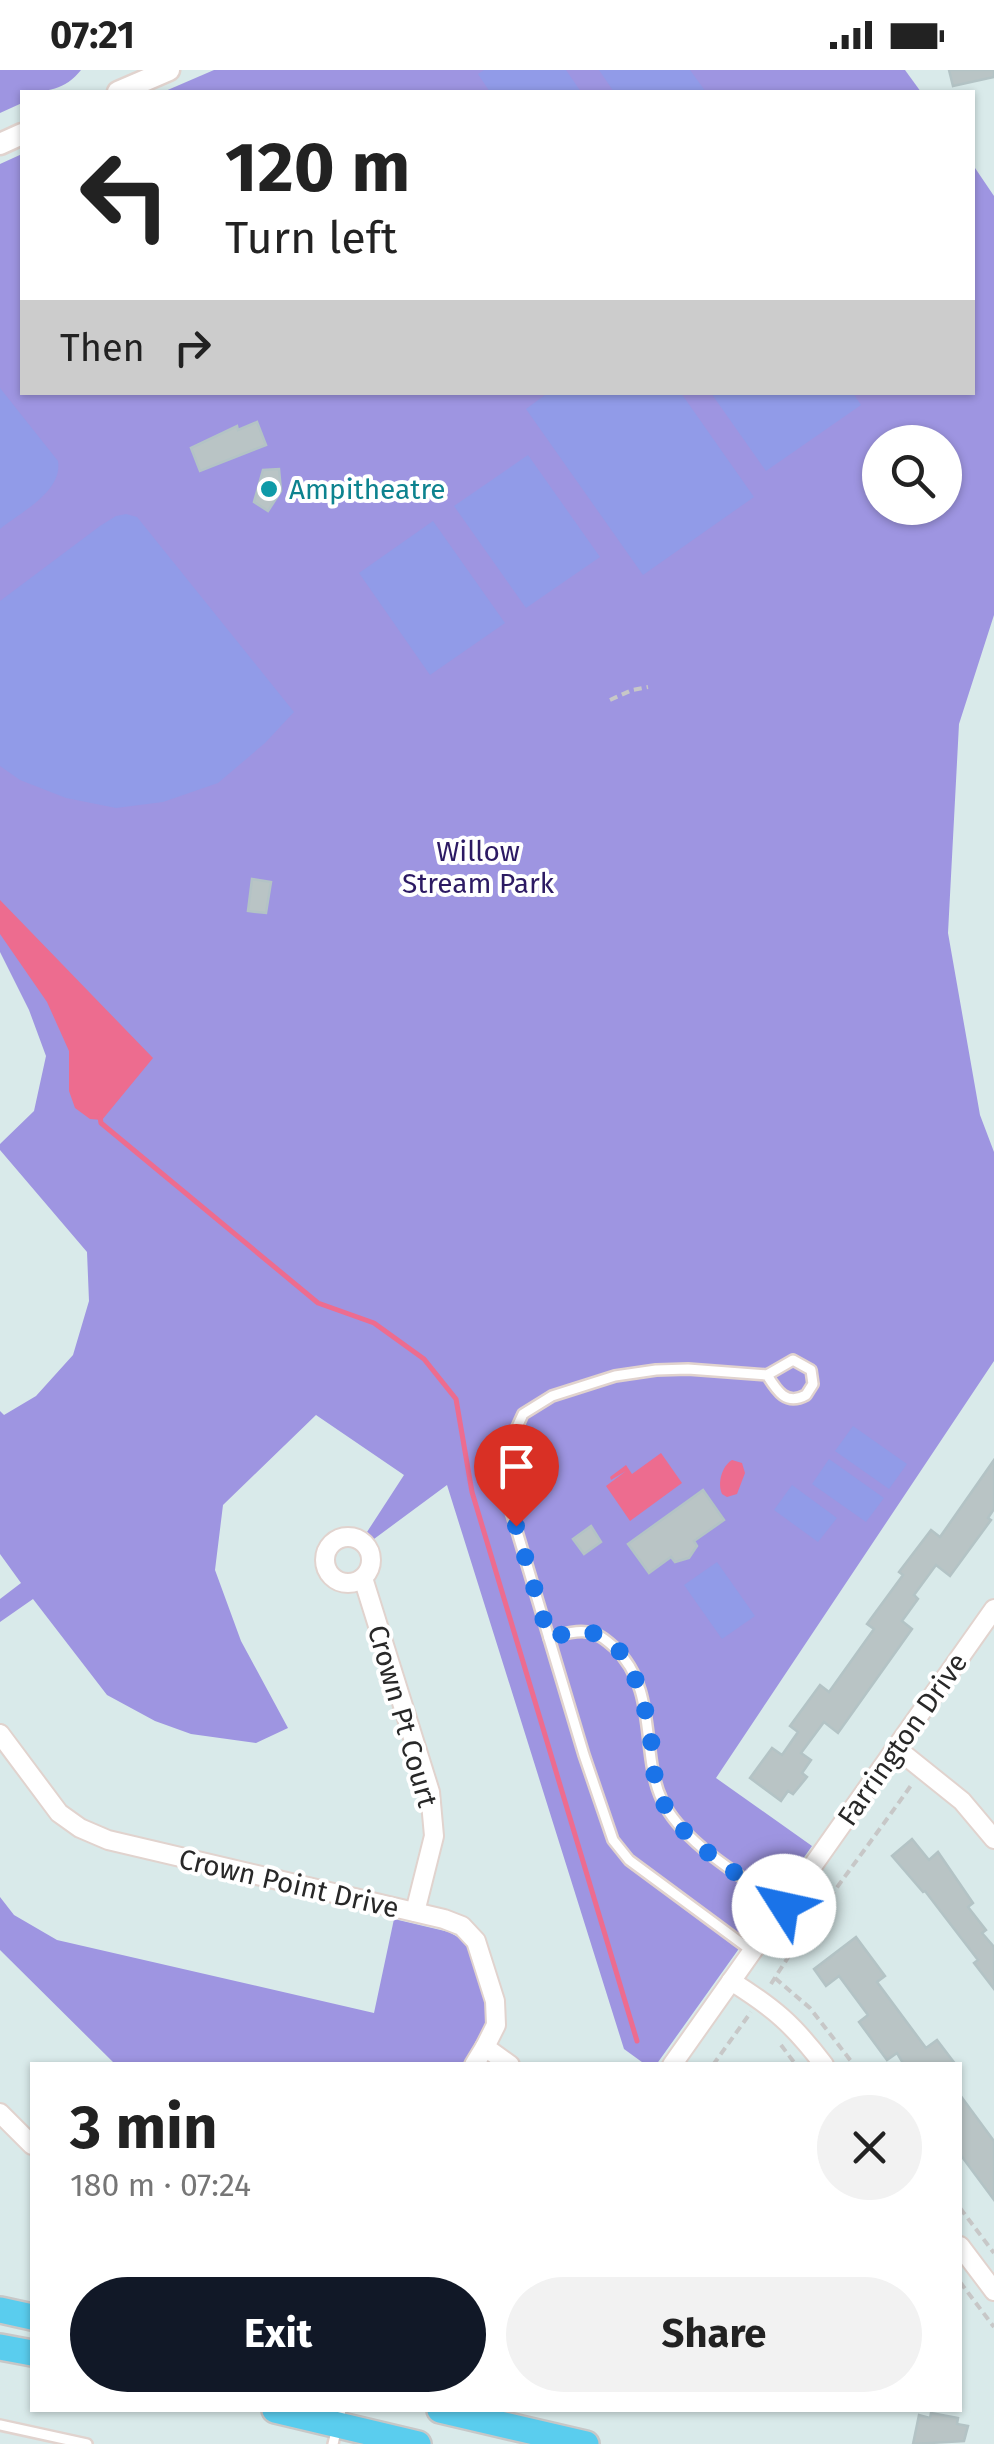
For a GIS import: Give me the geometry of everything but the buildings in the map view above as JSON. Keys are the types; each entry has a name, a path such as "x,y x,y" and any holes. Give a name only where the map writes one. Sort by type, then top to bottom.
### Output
{"main road":[{"path":"0,2310 30,2317"},
{"path":"0,2347 30,2354"},
{"path":"283,2412 418,2444"},
{"path":"449,2412 586,2444"}],"street":[{"path":"123,90 169,70"},
{"name":"Crown Pt Court","path":"364,1578 430,1792 434,1836 415,1912"},
{"name":"Farrington Drive","path":"674,2062 994,1609"},
{"name":"Crown Point Drive","path":"0,1734 59,1813 108,1840 462,1926 476,1941 494,2001 496,2025 485,2047"},
{"path":"896,1748 962,1801 994,1838"},
{"path":"731,1981 755,2007 797,2030 822,2062"},
{"path":"476,2062 485,2047 506,2062"},
{"path":"0,2113 30,2144"},
{"path":"962,2249 994,2291"}],"lane":[{"path":"752,1950 628,1860 613,1840 504,1488 502,1460 523,1414 552,1396 615,1376 688,1369 767,1375 787,1361 800,1361 811,1370 813,1384 806,1396 789,1399 780,1395 767,1375"},
{"path":"549,1638 589,1632 604,1638 620,1653 633,1674 644,1707 661,1799 701,1846 784,1906"},
{"path":"0,2424 87,2444"}],"path":[{"path":"610,700 648,687"},
{"path":"714,2062 817,1918 828,1896 923,1770"},
{"path":"775,1978 810,2008 852,2062"},
{"path":"755,2007 759,2022"},
{"path":"776,2037 794,2062"},
{"path":"962,2211 994,2253"},
{"path":"962,2285 994,2328"}],"green space":[{"path":"0,70 81,70 69,82 55,88 20,90 20,104 0,113"},
{"path":"214,70 905,70 920,90 168,90"},
{"name":"Willow Stream Park","path":"20,155 20,395 975,395 975,168 994,196 994,615 959,724 948,933 980,1115 994,1152 994,1361 716,1778 812,1846 658,2062 642,2062 624,2049 447,1485 374,1539 367,1532 404,1475 316,1415 223,1505 215,1570 241,1641 288,1728 256,1743 191,1734 155,1721 107,1695 33,1599 0,1622 0,1599 21,1583 0,1554 0,1411 4,1415 36,1396 73,1355 89,1301 87,1252 0,1150 0,1144 34,1111 46,1056 29,1010 0,952 0,164"},
{"path":"0,1897 14,1915 57,1940 374,2013 394,1919 449,1932 468,1943 489,2009 488,2026 468,2062 113,2062 0,1950"}],"shaded area":[{"path":"484,70 566,70 580,90 489,90 478,74"},
{"path":"599,70 690,70 705,90 613,90"},
{"path":"0,388 58,461 58,472 47,491 0,529"},
{"path":"545,395 682,395 754,497 643,575 526,409"},
{"path":"712,395 854,395 861,405 766,471"},
{"path":"528,455 600,557 526,608 454,506"},
{"path":"126,514 137,517 294,712 218,783 163,802 116,808 66,798 20,780 0,766 0,601 100,526"},
{"path":"433,521 505,623 430,675 359,573"},
{"path":"0,900 153,1058 102,1120 90,1119 75,1108 69,1091 69,1051 47,1002 0,934"},
{"path":"853,1426 907,1464 889,1489 835,1451"},
{"path":"661,1453 682,1483 630,1521 606,1486 626,1471 611,1480 610,1477 626,1465 632,1474"},
{"path":"829,1459 884,1498 866,1522 812,1484"},
{"path":"732,1460 742,1463 745,1473 737,1494 727,1497 722,1494 720,1480"},
{"path":"792,1485 837,1518 818,1542 774,1510"},
{"path":"717,1562 755,1616 722,1639 684,1585"}],"waterway":[{"path":"100,1117 101,1123 318,1303 374,1323 424,1359 456,1399 472,1492 637,2041"}],"place":[{"name":"Ampitheatre","path":"269,489"}],"route":[{"path":"516,1526 549,1638 589,1632 604,1638 620,1653 633,1674 644,1707 661,1799 701,1846 784,1906"}]}
